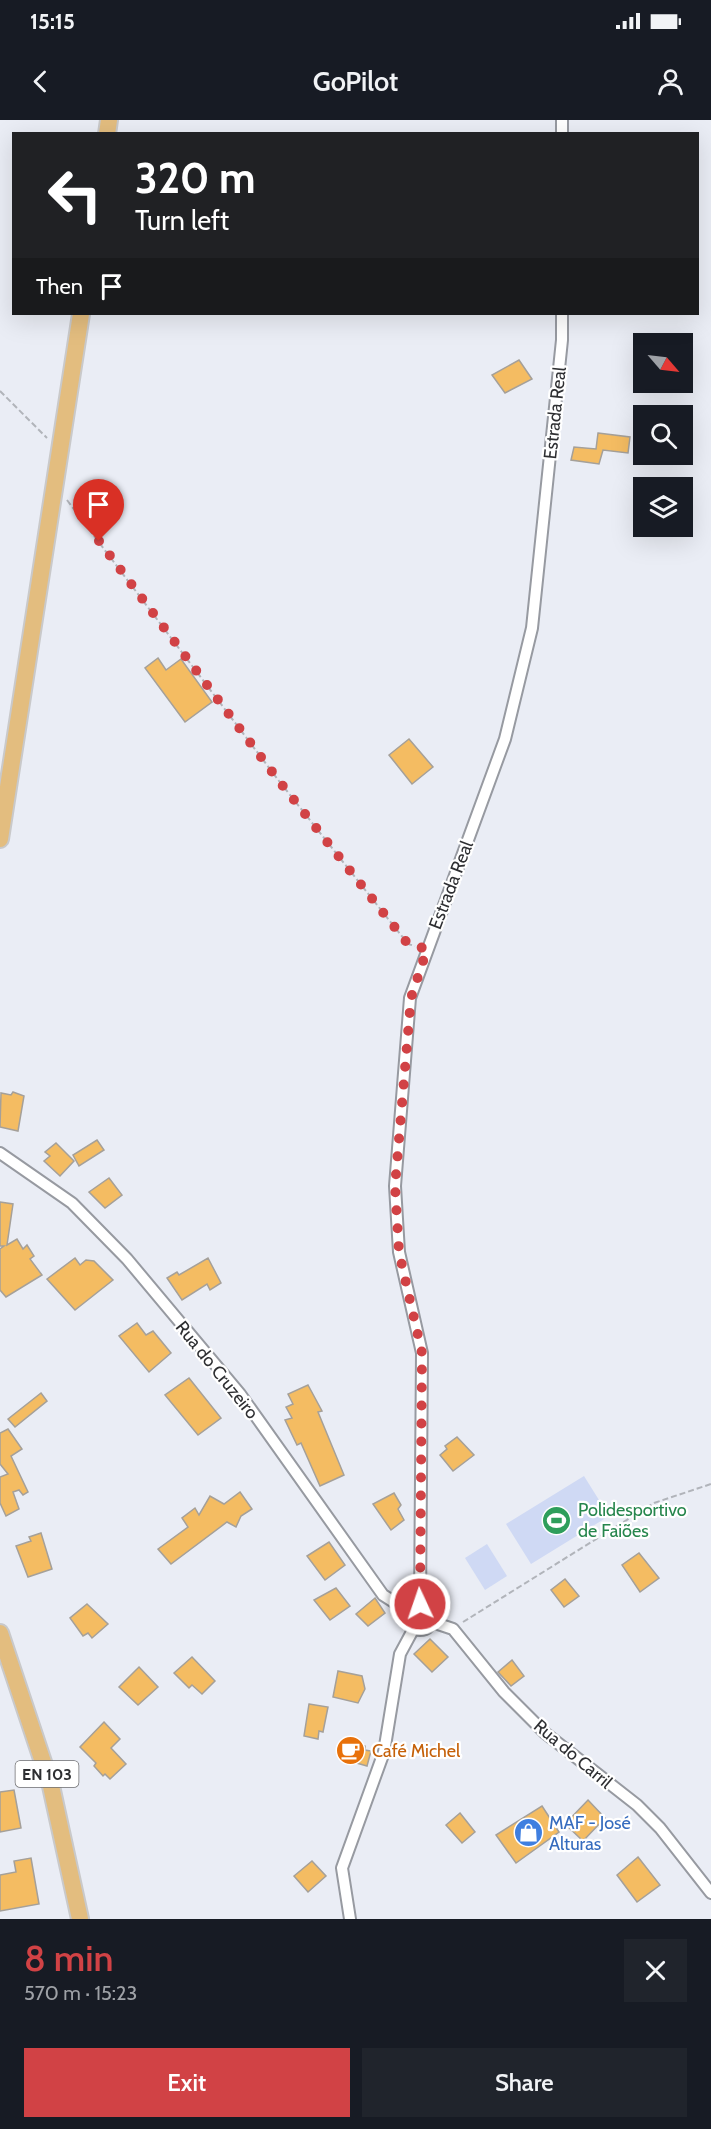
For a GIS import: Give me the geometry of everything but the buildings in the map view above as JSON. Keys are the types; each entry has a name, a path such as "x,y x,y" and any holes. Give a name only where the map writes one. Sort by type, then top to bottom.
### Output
{"main road":[{"path":"0,839 62,450 81,315"},
{"name":"EN 103","path":"0,1633 51,1786 80,1919"}],"street":[{"name":"Estrada Real","path":"420,1604 422,1353 399,1252 395,1186 411,998 505,739 532,628 562,340 562,315"},
{"name":"Rua do Cruzeiro","path":"0,1153 72,1203 127,1259 240,1394 383,1595 408,1611"},
{"path":"420,1604 429,1608 432,1622 426,1628 414,1628 408,1621 408,1611 420,1604"},
{"path":"432,1622 453,1629"},
{"path":"350,1919 342,1868 384,1752 400,1653 414,1628"},
{"name":"Rua do Carril","path":"453,1629 504,1692 545,1733 637,1805 660,1828 711,1893"}],"path":[{"path":"0,391 36,429 62,450"},
{"path":"56,485 279,781 408,944 427,949"},
{"path":"453,1629 654,1503 711,1484"}],"shaded area":[{"name":"Polidesportivo de Faiões","path":"584,1476 609,1516 531,1564 506,1524"},
{"path":"487,1544 507,1576 485,1590 465,1558"}],"place":[{"name":"Polidesportivo de Faiões","path":"557,1520"},
{"name":"Café Michel","path":"351,1751"},
{"name":"MAF - José Alturas","path":"528,1833"}],"route":[{"path":"99,541 279,781 408,944 427,949 411,998 395,1186 399,1252 422,1353 420,1604"}]}
